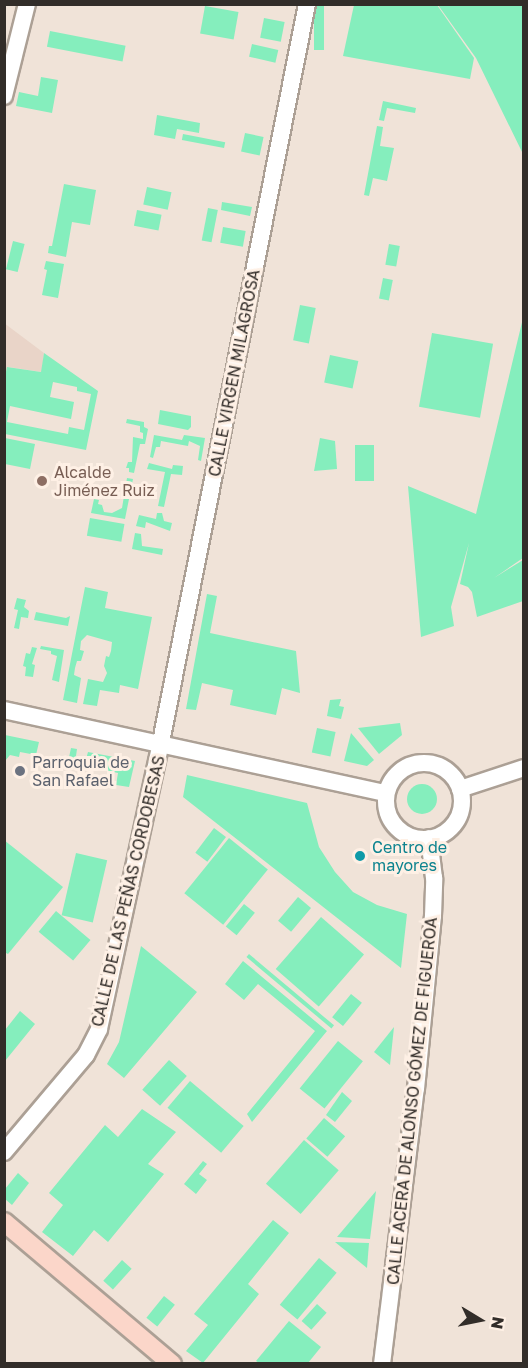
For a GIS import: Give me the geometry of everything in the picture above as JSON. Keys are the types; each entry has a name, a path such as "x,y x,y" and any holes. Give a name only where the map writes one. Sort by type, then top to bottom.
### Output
{"main road":[{"path":"4,1222 172,1364"}],"street":[{"path":"4,96 27,4"},
{"name":"CALLE VIRGEN MILAGROSA","path":"161,742 307,4"},
{"path":"4,710 161,742 386,794"},
{"name":"CALLE DE LAS PEÑAS CORDOBESAS","path":"4,1152 86,1055 99,1029 161,742"},
{"path":"421,762 445,769 460,789 462,802 459,815 452,826 442,834 429,838 417,838 396,827 386,806 386,794 398,772 421,762"},
{"path":"460,789 524,768"},
{"name":"CALLE ACERA DE ALONSO GÓMEZ DE FIGUEROA","path":"382,1364 416,1089 433,916 434,878 429,838"}],"shaded area":[{"path":"4,323 44,353 42,372 8,367 5,378"}],"green space":[{"path":"314,5 324,5 324,50 314,50"},
{"path":"354,5 437,5 474,58 470,79 343,56"},
{"path":"438,5 523,5 523,154 476,58"},
{"path":"205,6 238,12 234,39 200,34"},
{"path":"264,18 285,22 281,42 260,38"},
{"path":"50,31 126,46 123,61 47,47"},
{"path":"252,44 278,50 275,63 249,57"},
{"path":"41,77 58,80 52,113 16,106 19,92 38,96"},
{"path":"383,101 416,108 415,113 387,108 384,121 379,120"},
{"path":"157,115 200,123 199,133 177,129 175,139 154,135"},
{"path":"377,126 383,127 380,146 394,148 387,181 373,178 369,196 364,195"},
{"path":"245,133 264,137 260,156 241,152"},
{"path":"183,134 225,142 224,148 182,140"},
{"path":"64,184 96,190 90,225 72,222 66,257 48,253 49,246 52,246"},
{"path":"147,187 171,192 168,210 143,205"},
{"path":"222,202 252,207 250,216 221,210"},
{"path":"208,208 218,210 212,242 202,240"},
{"path":"137,210 162,215 158,230 134,226"},
{"path":"223,227 246,231 243,247 220,243"},
{"path":"13,241 25,244 18,272 6,269"},
{"path":"389,244 400,246 396,267 385,265"},
{"path":"46,261 64,264 58,298 42,295 47,270 44,269"},
{"path":"383,278 393,280 389,301 379,299"},
{"path":"300,305 316,308 309,343 293,340"},
{"path":"523,318 523,558 494,578 523,560 523,601 477,617 472,592 468,587 460,584 469,543 451,607 454,626 421,637 408,486 476,514"},
{"path":"432,333 493,344 480,418 419,407"},
{"path":"44,353 98,391 86,450 5,434 4,381 7,367 41,372","holes":["53,382 77,387 77,391 91,394 84,430 69,427 68,434 7,422 10,406 71,419 74,402 50,397"]},
{"path":"330,355 358,361 353,388 324,382"},
{"path":"160,410 191,416 191,427 188,430 158,424"},
{"path":"127,419 144,422 144,427 148,429 145,444 140,444 134,473 129,472 129,468 126,468 128,462 132,462 133,437 143,439 143,433 140,432 140,426 126,423"},
{"path":"154,435 182,440 184,435 205,438 201,461 198,460 200,446 189,441 188,446 161,441 160,447 156,447 153,458 150,457"},
{"path":"5,438 35,444 30,469 5,464"},
{"path":"320,438 335,441 337,469 314,471"},
{"path":"355,445 374,445 374,481 355,481"},
{"path":"149,463 172,469 173,465 183,466 182,475 171,474 164,507 158,506 165,472 147,469"},
{"path":"127,478 133,479 125,519 91,513 94,499 99,500 98,504 102,505 104,512 112,513 122,508"},
{"path":"157,513 162,513 164,521 172,523 170,531 146,522 145,528 136,526 139,515 156,519"},
{"path":"90,518 124,524 121,542 87,536"},
{"path":"135,533 141,534 142,546 163,549 162,555 132,549"},
{"path":"85,587 108,592 105,608 152,617 138,689 120,685 119,693 100,690 97,706 83,704 88,679 103,682 107,673 104,666 106,656 109,657 112,642 87,635 81,641 80,650 84,651 81,661 77,661 75,668 74,675 81,678 77,703 63,700"},
{"path":"207,594 217,596 210,633 296,651 300,693 282,688 276,715 230,705 233,690 202,683 196,710 186,709"},
{"path":"17,598 26,600 24,607 29,611 28,618 21,617 19,629 14,628 18,610 14,609"},
{"path":"36,612 66,618 70,616 68,626 34,620"},
{"path":"41,646 64,650 59,682 52,680 57,656 51,654 51,651 40,649"},
{"path":"32,647 37,648 32,664 35,665 33,677 25,676 26,667 23,666 26,653 30,654"},
{"path":"341,699 339,706 344,707 341,719 327,716 330,700"},
{"path":"400,723 402,735 379,754 358,728"},
{"path":"317,728 336,732 330,756 312,752"},
{"path":"351,733 374,760 367,766 344,761"},
{"path":"5,735 39,742 36,755 20,752 19,757 10,755 5,761"},
{"path":"71,748 77,749 76,756 86,759 88,752 135,761 129,787 116,785 118,773 68,762"},
{"path":"187,775 307,803 319,847 335,872 353,892 377,905 407,914 401,968 183,797"},
{"path":"422,784 433,788 437,799 433,810 422,814 411,810 407,799 411,788"},
{"path":"214,828 226,837 207,862 195,853"},
{"path":"229,838 268,869 223,925 184,893"},
{"path":"4,840 63,887 8,954 4,952"},
{"path":"76,853 107,860 93,923 62,915"},
{"path":"298,897 311,908 291,932 278,921"},
{"path":"244,904 255,913 237,935 226,927"},
{"path":"56,911 90,940 73,961 39,932"},
{"path":"321,917 364,954 319,1006 276,969"},
{"path":"141,946 197,992 124,1078 107,1064 119,1042"},
{"path":"249,954 334,1025 331,1028 246,957"},
{"path":"243,961 327,1031 252,1122 247,1114 315,1031 258,984 244,1000 225,984"},
{"path":"351,994 362,1003 343,1026 332,1017"},
{"path":"20,1011 35,1024 5,1061 5,1030"},
{"path":"394,1027 390,1065 374,1052"},
{"path":"338,1041 363,1061 324,1109 300,1088"},
{"path":"169,1060 187,1076 160,1106 142,1090"},
{"path":"190,1081 244,1126 221,1153 168,1108"},
{"path":"342,1092 352,1101 335,1122 326,1115"},
{"path":"142,1109 176,1132 148,1164 164,1174 108,1242 94,1230 73,1256 42,1232 63,1205 49,1193 105,1125 118,1137"},
{"path":"324,1118 345,1136 327,1157 306,1138"},
{"path":"304,1140 339,1170 301,1214 266,1184"},
{"path":"203,1161 207,1164 199,1174 207,1180 196,1194 184,1184"},
{"path":"18,1173 29,1183 12,1205 5,1199 5,1189"},
{"path":"376,1191 370,1239 337,1237"},
{"path":"273,1220 289,1233 248,1284 259,1294 203,1363 186,1351 208,1325 194,1314"},
{"path":"335,1242 369,1243 367,1268"},
{"path":"319,1258 337,1273 297,1320 280,1305"},
{"path":"122,1260 132,1269 113,1290 103,1281"},
{"path":"164,1296 175,1305 157,1327 146,1318"},
{"path":"317,1304 327,1313 311,1330 302,1321"},
{"path":"289,1321 321,1347 308,1363 259,1363 256,1361"}],"place":[{"name":"Alcalde Jiménez Ruiz","path":"42,481"},
{"name":"Parroquia de San Rafael","path":"20,771"},
{"name":"Centro de mayores","path":"360,856"}]}
